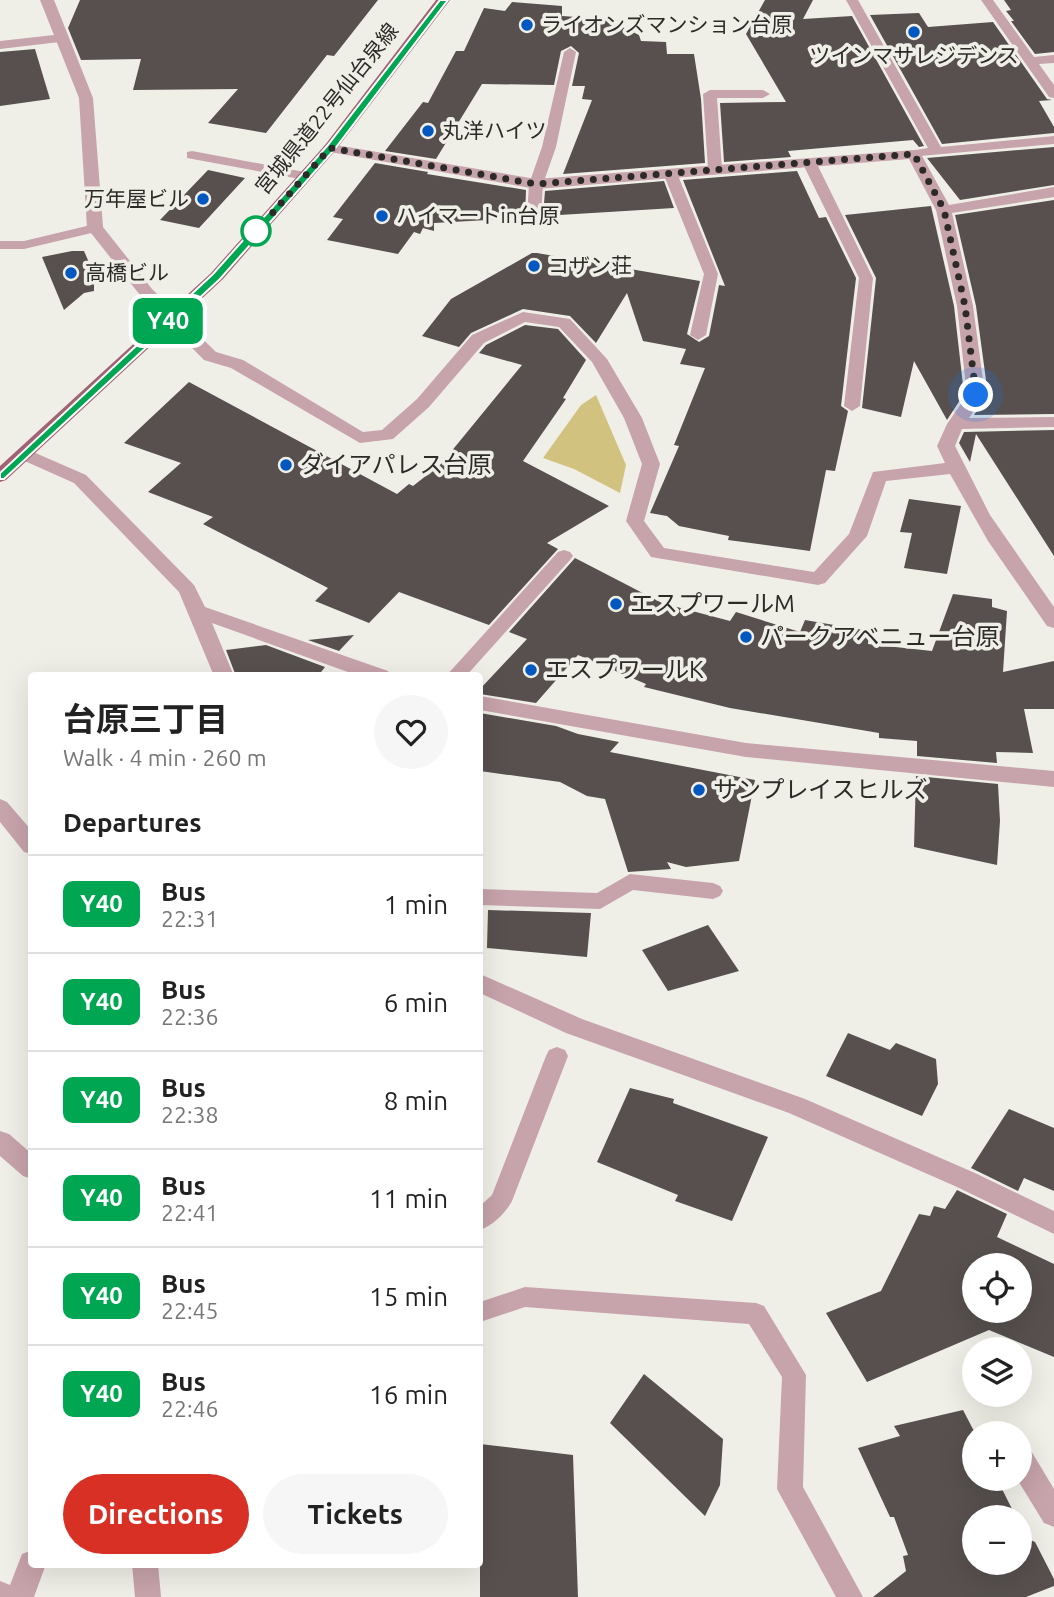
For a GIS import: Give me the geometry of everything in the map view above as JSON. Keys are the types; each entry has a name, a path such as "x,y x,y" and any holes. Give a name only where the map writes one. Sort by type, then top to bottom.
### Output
{"main road":[{"name":"宮城県道22号仙台泉線","path":"0,476 217,276 330,148 443,0"}],"street":[{"path":"47,0 86,98 95,228 146,292 210,356 237,364 360,438 387,435 423,403 478,339 523,317 564,323 598,359 634,418 651,464 635,521 658,553 818,579 858,536 880,476 954,468"},
{"path":"330,148 536,184 914,154 944,210 965,306 976,395 956,424 946,446 954,468 1013,564 1054,621"},
{"path":"944,210 1054,192"},
{"path":"956,424 1054,422"},
{"path":"24,454 80,479 187,589 222,672"},
{"path":"197,611 370,672"},
{"path":"483,704 746,750 1054,779"},
{"path":"0,807 28,841"},
{"path":"483,984 574,1026 797,1106 966,1180 1054,1223"},
{"path":"0,1141 28,1166"},
{"path":"1032,1478 1054,1514"},
{"path":"20,1597 31,1568"}],"lane":[{"path":"852,0 937,152"},
{"path":"987,0 1054,94"},
{"path":"0,45 63,38"},
{"path":"534,216 536,184 550,147 570,52"},
{"path":"1031,61 1054,59"},
{"path":"715,169 710,94 763,94"},
{"path":"914,154 1054,140"},
{"path":"192,155 304,176"},
{"path":"809,162 866,278 852,406"},
{"path":"670,173 711,274 698,335"},
{"path":"0,245 24,245 95,228"},
{"path":"459,672 564,556"},
{"path":"483,897 600,901 630,882 713,891"},
{"path":"483,1217 501,1201 557,1055"},
{"path":"483,1311 525,1297 756,1314 794,1375 790,1489 850,1597"},
{"path":"145,1568 148,1597"}],"shaded area":[{"path":"596,395 626,465 620,493 574,469 543,458 581,405"}],"building":[{"path":"80,0 378,0 334,56 327,55 266,133 208,123 238,89 133,90 141,59 81,60 68,28"},
{"path":"765,0 813,0 803,19 852,16 924,146 919,147 913,140 788,151 791,157 724,162 720,103 786,102 746,34"},
{"path":"1004,0 1054,0 1054,52 1035,54 1011,21 1014,21 1006,11 1011,10"},
{"path":"512,2 562,6 562,16 606,19 639,35 641,41 666,42 667,54 694,54 701,99 705,163 563,174 592,100 582,99 585,86 572,86 579,53 571,46 561,51 554,85 482,84 436,159 385,151 423,102 428,103 456,51 464,51 484,8 505,11"},
{"path":"919,13 928,27 993,22 1047,99 1052,100 1039,101 1054,127 1054,133 942,144 870,15"},
{"path":"35,49 50,99 0,106 0,52"},
{"path":"1054,147 1054,185 960,200 927,158"},
{"path":"375,163 526,190 525,218 434,223 434,231 423,228 420,234 414,232 398,254 327,240 343,219 333,217"},
{"name":"万年屋ビル","path":"208,170 245,178 199,228 160,220"},
{"path":"797,171 819,218 826,217 856,278 841,406 848,411 835,471 826,470 810,551 728,540 729,536 679,526 667,516 650,513 679,446 674,445 705,368 680,364 686,349 643,341 627,293 596,343 570,316 523,309 471,333 459,347 422,336 451,299 532,253 537,253 700,281 687,334 699,342 709,336 719,285 725,286 683,180"},
{"path":"664,181 674,208 543,216 545,191"},
{"path":"1054,200 1054,414 974,415 988,395 976,306 955,215"},
{"path":"931,206 954,306 964,394 947,420 914,361 901,417 862,408 876,278 845,215"},
{"name":"高橋ビル","path":"84,251 94,274 94,291 84,293 64,310 42,257"},
{"path":"525,325 558,329 586,360 563,398 566,399 523,461 609,506 547,543 558,549 489,625 399,592 369,623 315,601 328,588 203,524 213,517 148,492 181,463 124,443 189,382 397,494 409,484 413,486 441,464 522,365 479,353 486,345"},
{"path":"1054,430 1054,556 976,434 970,462 959,443 964,432"},
{"path":"909,499 961,506 947,574 904,568 912,533 900,532"},
{"path":"575,558 662,603 730,621 736,612 800,632 805,620 869,631 868,644 932,651 953,594 992,599 992,607 1007,611 1003,672 1054,661 1054,709 1024,709 1033,753 996,752 997,763 917,756 917,741 879,738 879,733 730,708 644,687 646,684 578,655 536,703 483,694 483,686 527,639 509,632"},
{"path":"354,635 339,651 308,640"},
{"path":"266,645 325,667 321,672 234,672 226,650"},
{"path":"483,714 556,726 578,734 619,742 610,752 755,780 739,861 686,867 667,862 671,869 628,872 605,799 587,796 560,782 483,771"},
{"path":"916,776 998,784 1000,821 997,865 914,847"},
{"path":"488,910 591,913 587,957 487,948"},
{"path":"708,925 739,971 668,991 642,950"},
{"path":"848,1033 890,1050 896,1043 936,1059 938,1084 922,1116 826,1076"},
{"path":"630,1088 674,1099 673,1103 768,1137 732,1221 675,1201 678,1195 597,1162"},
{"path":"1009,1109 1054,1128 1054,1191 1024,1178 1018,1191 971,1168"},
{"path":"957,1190 1007,1214 997,1237 1031,1253 962,1253 962,1323 1032,1323 1032,1254 1054,1264 1054,1357 1032,1348 1032,1337 1006,1337 989,1330 973,1337 962,1337 962,1342 867,1382 826,1313 881,1291 919,1214 930,1216 934,1206 945,1209"},
{"path":"644,1374 723,1439 720,1485 705,1516 610,1423"},
{"path":"963,1410 969,1421 962,1421 962,1491 1003,1491 1010,1505 962,1505 962,1575 1032,1575 1032,1541 1054,1579 1054,1586 1026,1597 873,1597 906,1571 903,1556 908,1555 894,1517 890,1517 858,1448 900,1436 894,1426"},
{"path":"483,1444 573,1455 578,1597 480,1597 480,1568 483,1568"}],"bus line":[{"name":"Y40","path":"0,476 217,276 330,148 443,0"}],"place":[{"name":"ライオンズマンション台原","path":"527,25"},
{"name":"ツインマサレジデンス","path":"914,32"},
{"name":"丸洋ハイツ","path":"428,131"},
{"name":"万年屋ビル","path":"203,199"},
{"name":"ハイマートin台原","path":"382,216"},
{"name":"コザン荘","path":"534,266"},
{"name":"高橋ビル","path":"71,273"},
{"name":"ダイアパレス台原","path":"286,465"},
{"name":"エスプワールM","path":"616,604"},
{"name":"パークアベニュー台原","path":"746,637"},
{"name":"エスプワールK","path":"531,670"},
{"name":"サンプレイスヒルズ","path":"699,790"}],"route":[{"path":"256,231 252,236 330,148 536,184 914,154 944,210 965,306 976,395"}]}
